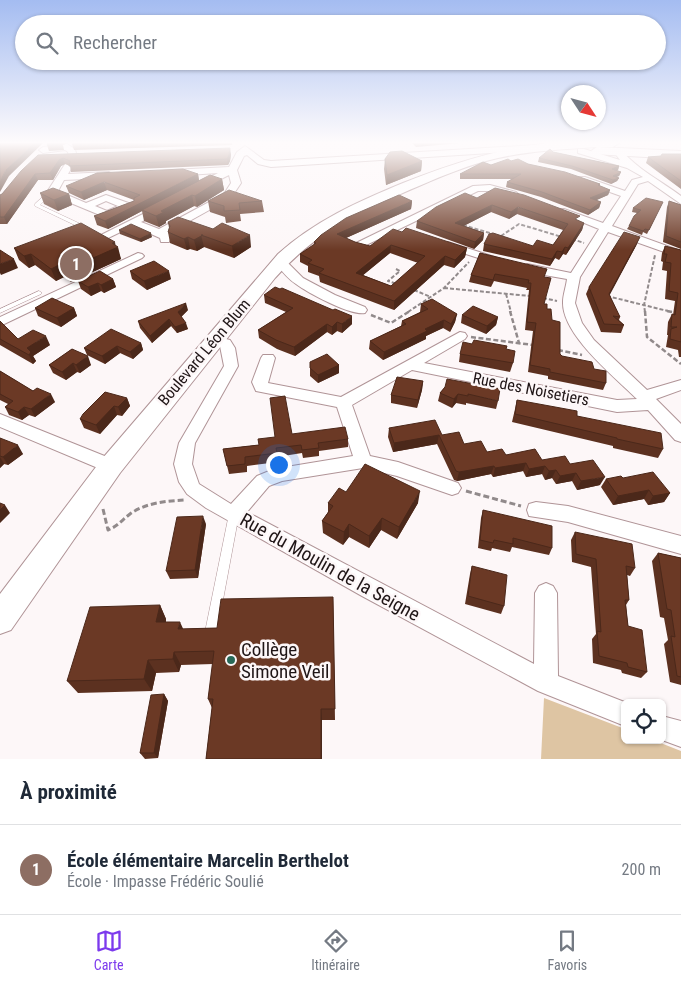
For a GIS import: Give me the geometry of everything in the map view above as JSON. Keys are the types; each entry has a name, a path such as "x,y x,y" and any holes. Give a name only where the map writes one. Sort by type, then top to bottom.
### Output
{"street":[{"path":"59,178 52,192 107,215 126,206"},
{"path":"190,192 216,178"},
{"path":"132,222 162,237 228,196 234,190 236,183 235,178"},
{"name":"Boulevard Léon Blum","path":"0,619 111,466 280,260 311,234 345,213 427,178"},
{"path":"583,178 628,194"},
{"path":"648,178 635,182 574,278 569,303 575,323 589,343 681,436"},
{"path":"650,178 678,197"},
{"path":"356,246 476,188 490,188 519,196"},
{"path":"86,206 106,198 148,214"},
{"path":"102,237 173,201"},
{"path":"546,206 681,255"},
{"path":"397,227 413,234"},
{"path":"440,243 476,255 574,278"},
{"path":"0,322 138,256"},
{"path":"280,260 299,281 331,298 360,310"},
{"path":"268,358 260,382 262,387 343,403 460,336"},
{"name":"Rue du Moulin de la Seigne","path":"214,340 225,343 228,348 231,366 187,443 183,464 188,482 193,489 369,589 546,683 621,712"},
{"name":"Rue des Noisetiers","path":"410,366 617,406 648,401 681,385"},
{"path":"343,403 363,461"},
{"path":"2,423 111,466"},
{"path":"234,514 263,481 280,474 363,461 398,468 452,488"},
{"path":"536,510 568,514 681,545"},
{"path":"546,593 546,683"},
{"path":"666,729 681,734"}],"lane":[{"path":"52,192 37,205 87,229"},
{"path":"0,311 39,293"},
{"path":"212,632 234,514"}],"path":[{"path":"461,224 502,237 519,224 595,246"},
{"path":"458,249 478,229"},
{"path":"656,246 644,305 647,338 681,364"},
{"path":"360,310 390,323 444,288 476,255"},
{"path":"396,269 400,270 388,281 397,284"},
{"path":"444,288 530,296"},
{"path":"414,290 431,297"},
{"path":"506,294 519,343"},
{"path":"598,294 681,314"},
{"path":"540,298 569,303"},
{"path":"460,336 538,346"},
{"path":"557,350 605,359"},
{"path":"452,488 536,510"},
{"path":"101,502 108,530 120,526 132,513 144,506 182,500 189,501"}],"shaded area":[{"path":"544,698 621,727 621,744 663,744 681,751 681,759 541,759"}],"building":[{"path":"15,178 32,178 4,217 0,217 0,195"},
{"path":"84,178 189,178 105,221 94,216 134,201 134,198 140,195 104,182 81,192 66,186"},
{"path":"203,178 222,179 195,196 192,195 161,211 164,212 156,216 142,210"},
{"path":"513,178 584,178 610,190 590,198 601,202 590,210 542,192 507,182"},
{"path":"53,188 69,194 54,200 40,193"},
{"path":"495,188 524,195 580,216 575,219 584,223 568,248 565,247 562,252 557,251 552,259 484,244 489,234 493,233 533,246 537,240 553,245 568,224 518,207 511,212 492,205 455,223 484,233 475,242 417,221 436,207 465,193 477,198"},
{"path":"229,190 262,201 239,203 240,210 224,211 224,206 208,201"},
{"path":"399,195 412,201 337,234 370,246 393,229 402,232 406,228 467,248 455,260 445,256 394,301 319,273 324,269 308,263 312,260 300,254 316,243 314,242 321,235 346,218","holes":["391,245 425,256 391,286 356,273"]},
{"path":"646,198 663,202 649,230 645,229 643,231 629,226 634,216 641,210 633,208"},
{"path":"669,201 681,205 681,242 666,236"},
{"path":"178,217 213,229 222,223 250,235 232,246 202,235 194,240 188,237 184,239 168,232 170,226 168,222"},
{"path":"81,223 115,242 112,243 118,247 66,270 59,265 51,269 31,254 24,256 14,248"},
{"path":"131,224 151,233 140,239 119,230"},
{"path":"624,232 640,237 609,294 620,317 613,316 624,325 604,324 589,287"},
{"path":"665,246 681,250 681,342 670,339 671,329 677,327 671,327 672,314 675,315 678,293 669,291 671,263 665,262 667,254 664,254"},
{"path":"0,250 14,259 0,264"},
{"path":"480,253 547,269 544,277 551,278 544,304 547,304 547,309 551,309 552,320 560,322 560,354 592,362 594,369 606,371 606,383 550,372 550,369 530,365 536,323 527,322 531,283 528,283 529,280 495,274 493,280 471,275"},
{"path":"154,261 169,271 144,281 130,271"},
{"path":"100,271 113,279 101,285 98,283 88,287 78,281"},
{"path":"275,287 282,288 352,316 342,324 337,322 332,327 327,324 294,347 258,330 293,308 264,295"},
{"path":"52,298 74,308 57,318 35,308"},
{"path":"432,299 457,314 451,324 444,320 425,329 427,331 384,352 370,341 406,324 402,321 428,309 421,304"},
{"path":"186,303 178,312 186,323 175,327 169,319 150,336 138,321"},
{"path":"473,306 498,317 487,326 462,315"},
{"path":"0,321 18,339 33,330 46,336 27,348 31,352 29,355 0,339"},
{"path":"111,329 141,343 130,352 117,346 102,356 84,348"},
{"path":"474,340 507,346 506,349 515,351 513,363 460,354 463,342 472,344"},
{"path":"72,349 88,356 76,365 73,363 62,372 49,365"},
{"path":"327,354 339,365 318,375 310,368 310,362"},
{"path":"0,371 33,391 37,388 51,394 31,409 24,407 18,412 5,407 13,401 0,394"},
{"path":"397,377 423,381 418,400 391,395"},
{"path":"447,379 500,389 498,401 468,394 468,396 458,394 454,399 440,393 445,387"},
{"path":"105,392 127,398 118,407 114,406 96,425 80,419 83,414"},
{"path":"285,396 292,434 345,427 348,439 318,443 319,448 302,450 301,445 276,448 277,453 245,457 245,464 227,466 223,449 259,445 258,439 275,437 270,398"},
{"path":"517,400 577,411 577,416 661,433 663,449 515,414"},
{"path":"435,420 442,435 459,432 464,444 481,441 487,452 502,449 506,455 535,449 542,460 565,456 570,464 593,460 605,477 581,481 576,473 560,476 556,470 549,471 545,466 529,469 526,463 459,472 456,471 439,435 394,443 389,428"},
{"path":"0,438 18,445 3,457 0,456"},
{"path":"365,464 420,491 399,527 382,518 369,536 349,524 344,532 322,521 333,506 328,503 339,488 346,492"},
{"path":"653,472 670,493 653,496 649,490 618,496 606,479 621,476 623,478"},
{"path":"0,503 5,505 0,510"},
{"path":"483,510 552,526 552,548 513,538 513,544 494,540 493,543 480,540"},
{"path":"203,516 195,570 166,571 177,517"},
{"path":"575,532 632,544 635,568 626,566 629,600 625,600 628,626 642,630 647,672 628,667 627,663 599,656 597,631 601,632 596,559 576,554"},
{"path":"658,553 681,558 681,677 677,676 671,636 675,637 671,610 667,609"},
{"path":"472,566 507,575 504,606 468,596"},
{"path":"333,597 335,709 321,709 321,759 206,759 213,699 208,699 214,651 174,652 173,659 148,660 144,679 67,681 90,607 160,605 156,622 180,622 178,629 217,628 221,599"},
{"path":"164,694 154,753 140,753 151,695"}],"place":[{"name":"École élémentaire Marcelin Berthelot","path":"76,264"},
{"name":"Collège Simone Veil","path":"231,660"}]}
